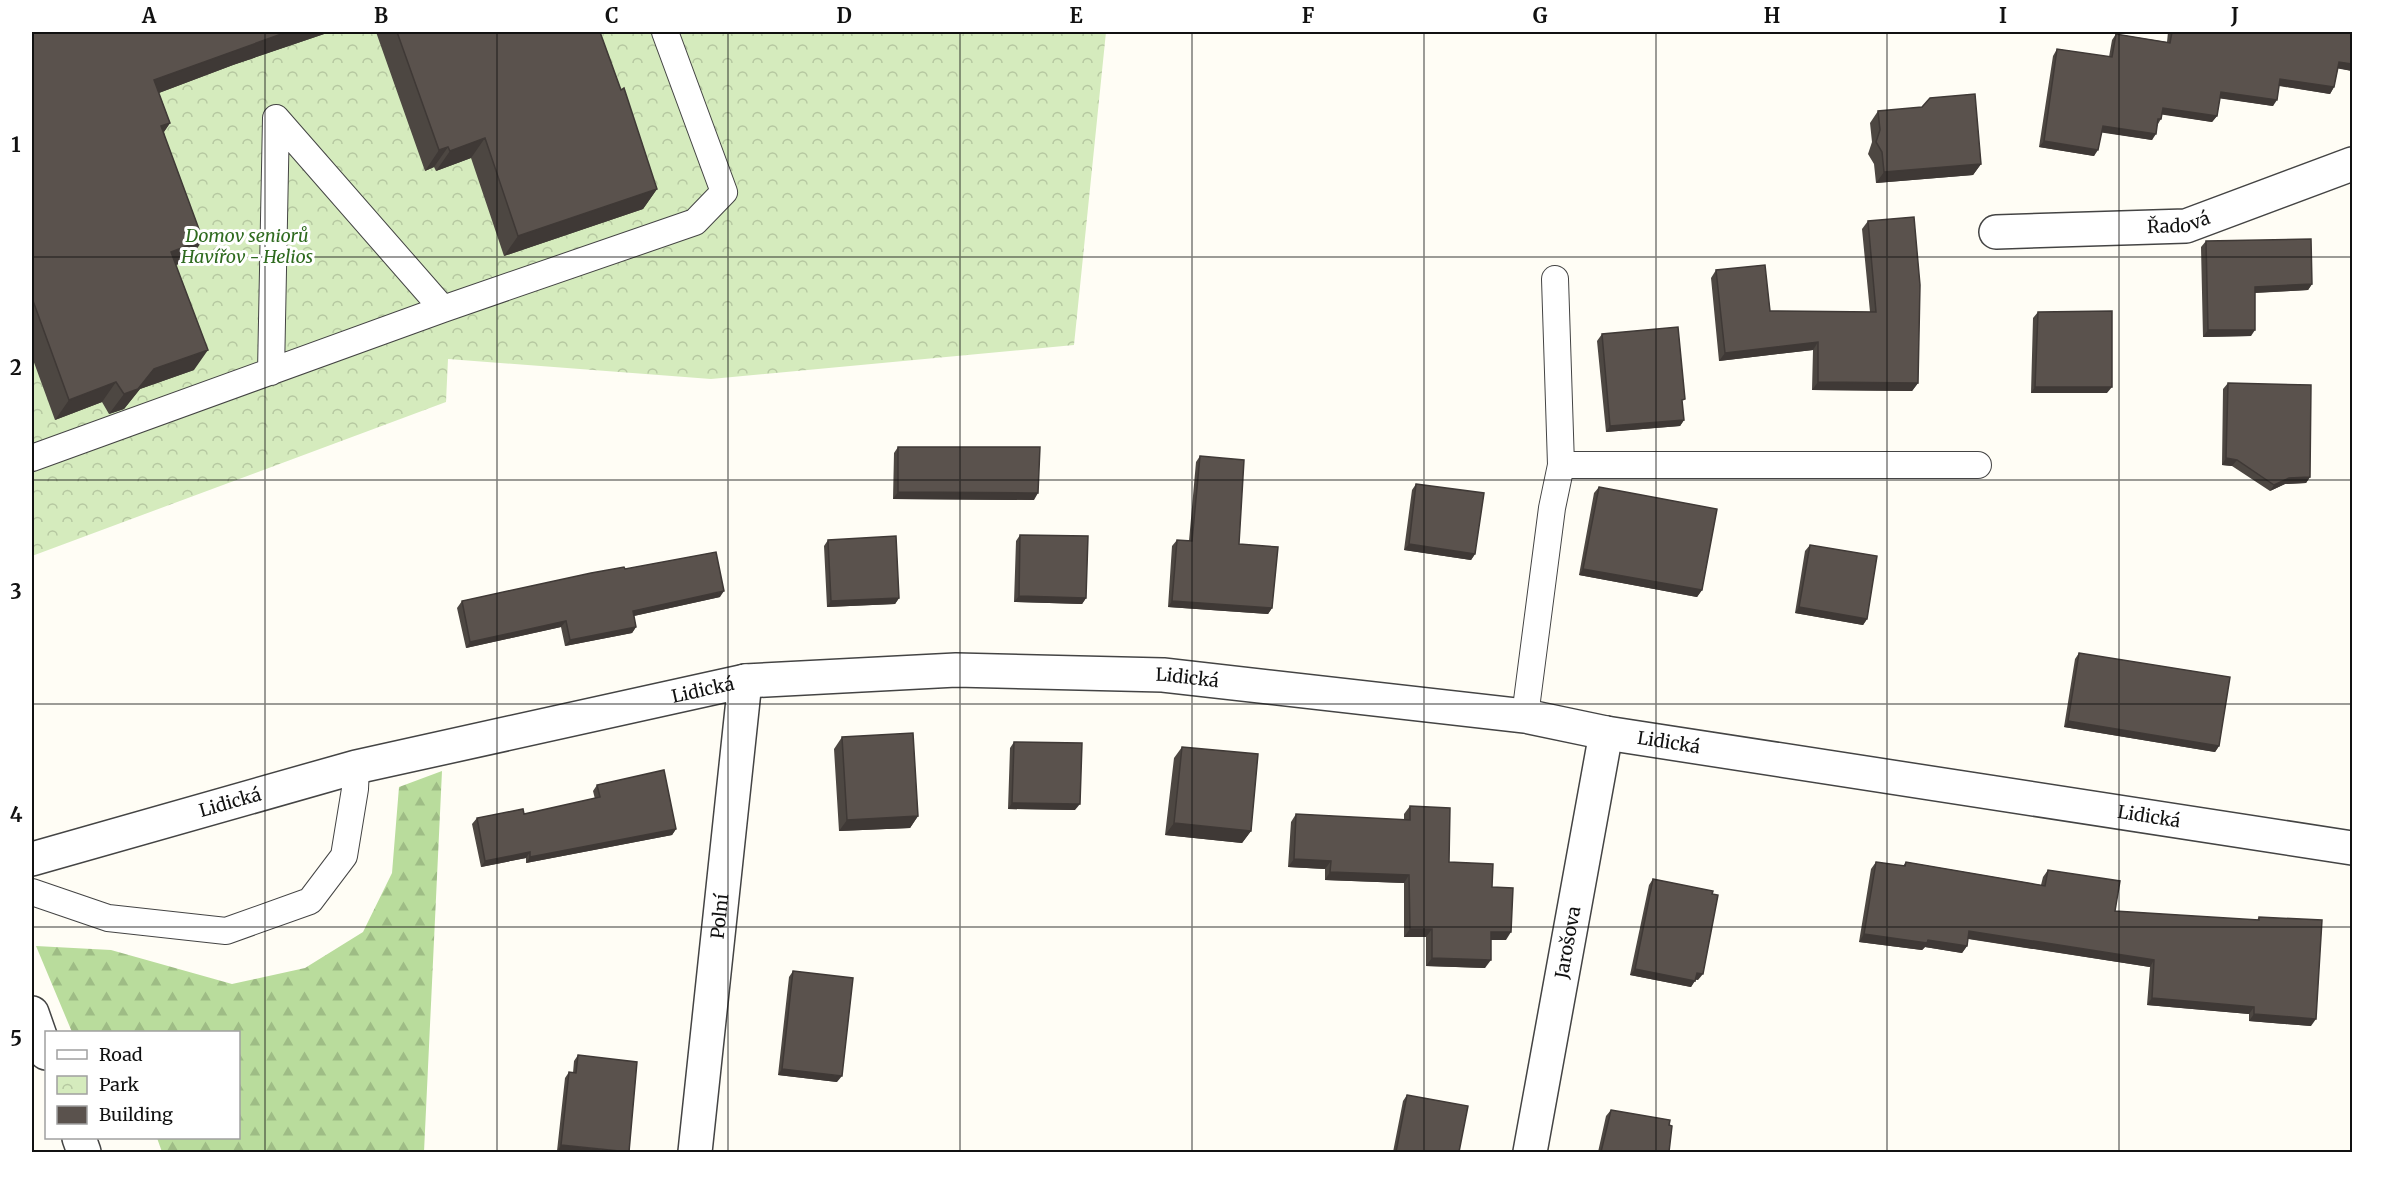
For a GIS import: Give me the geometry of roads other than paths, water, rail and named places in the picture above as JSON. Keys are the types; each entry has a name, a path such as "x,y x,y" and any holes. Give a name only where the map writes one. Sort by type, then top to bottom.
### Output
{"street":[{"name":"Řadová","path":"1996,232 2186,226 2352,164"},
{"name":"Lidická","path":"32,859 356,766 745,681 956,670 1163,675 1525,716 1606,733 2352,848"},
{"name":"Polní","path":"695,1152 745,681"},
{"name":"Jarošova","path":"1530,1152 1606,733"},
{"path":"32,1013 45,1050"}],"lane":[{"path":"32,458 443,309 695,222 724,192 665,32"},
{"path":"271,372 276,118 443,309"},
{"path":"1525,716 1552,508 1561,465 1555,279"},
{"path":"1561,465 1978,465"},
{"path":"32,892 108,918 226,931 310,901 344,856 355,789 356,766"}],"park label":[{"name":"Domov seniorů Havířov - Helios","path":"247,246"}]}
